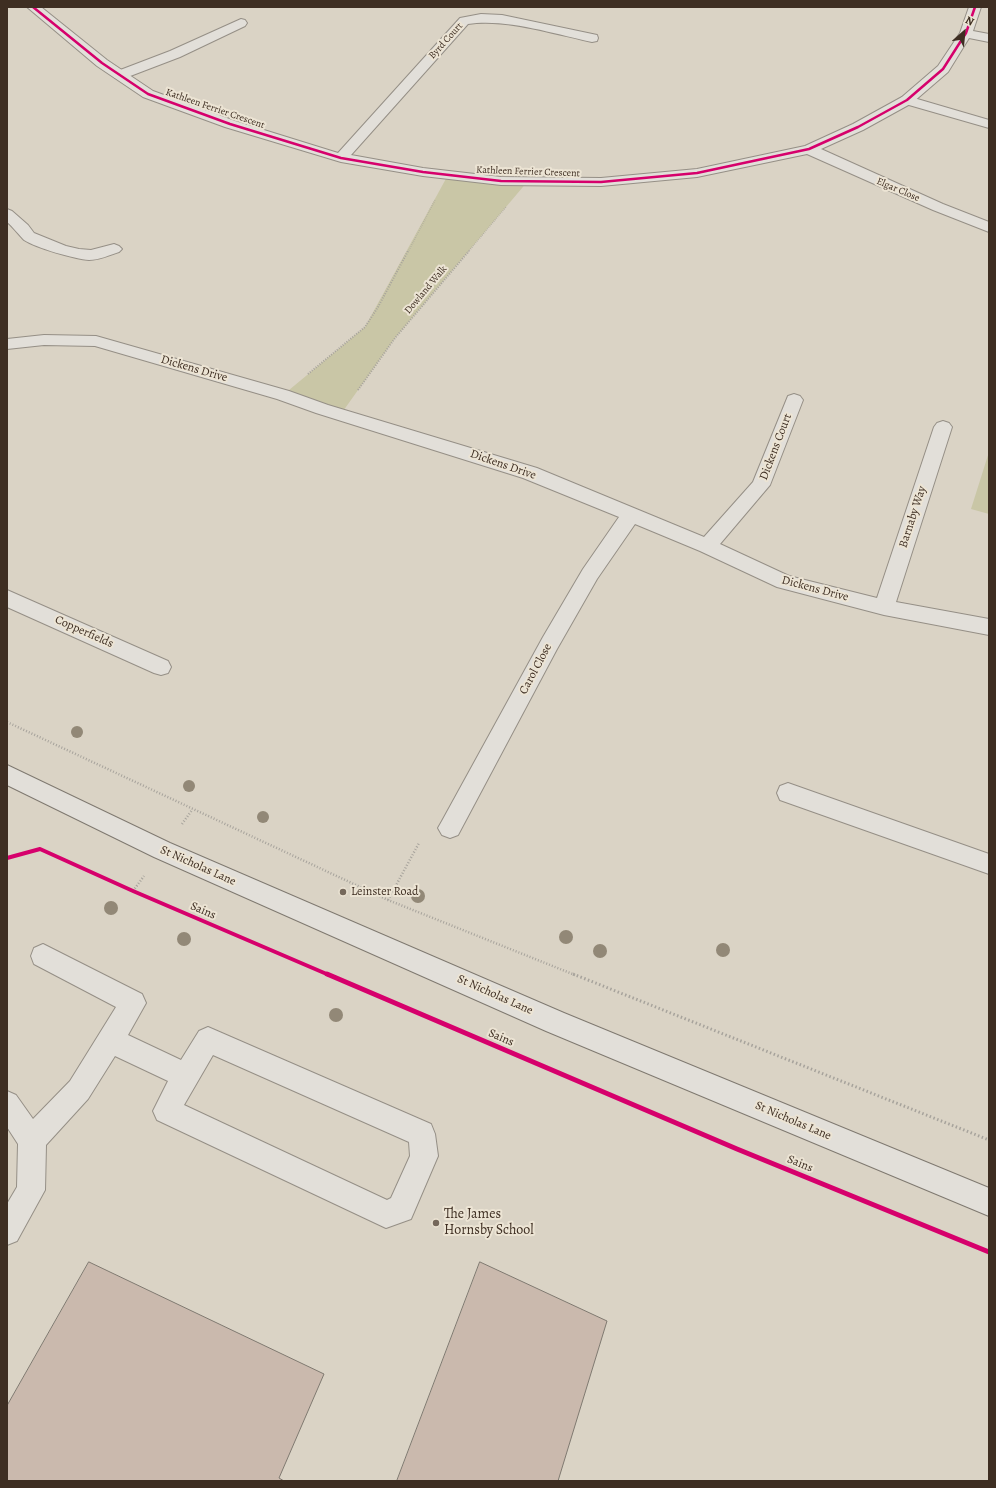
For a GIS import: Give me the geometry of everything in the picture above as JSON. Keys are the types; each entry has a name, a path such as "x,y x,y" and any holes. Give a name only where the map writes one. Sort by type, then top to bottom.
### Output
{"street":[{"name":"Kathleen Ferrier Crescent","path":"33,7 76,44 148,94 230,124 341,158 448,175 501,181 601,182 697,173 809,149 858,128 907,100 943,69 966,33 975,7"},
{"name":"Byrd Court","path":"341,158 464,21 481,18 502,19 592,38"},
{"path":"120,75 175,54 241,23"},
{"path":"966,33 989,38"},
{"path":"907,100 989,124"},
{"name":"Elgar Close","path":"809,149 938,207 989,227"},
{"path":"7,214 23,228 29,236 61,249 78,254 91,255 114,249"},
{"name":"Dickens Drive","path":"7,344 44,340 96,341 283,395 530,473 707,546 784,582 884,607 989,627"},
{"name":"Dickens Court","path":"707,546 761,485 794,400"},
{"name":"Barnaby Way","path":"884,607 943,427"},
{"name":"Carol Close","path":"450,828 550,643 590,574 631,515"},
{"name":"Copperfields","path":"7,598 161,667"},
{"name":"St Nicholas Lane","path":"9,778 162,850 555,1022 989,1202"},
{"path":"788,793 989,864"},
{"path":"32,1140 79,1090 133,1003 43,956"},
{"path":"110,1040 186,1076"},
{"path":"208,1040 421,1134 424,1156 401,1209 386,1214 166,1111 186,1076 208,1040"},
{"path":"7,1104 32,1140 31,1190 7,1231"}],"path":[{"path":"283,395 365,327 378,307 448,175"},
{"path":"7,722 388,900 989,1140"},
{"path":"388,900 424,833 450,828"},
{"path":"126,888 140,895"}],"shaded area":[{"path":"448,175 528,181 395,338 341,414 283,395 365,327"},
{"path":"989,452 989,514 971,509"}],"building":[{"path":"89,1262 324,1374 279,1478 284,1481 7,1481 7,1406"},
{"name":"The James Hornsby School","path":"480,1262 607,1321 558,1481 397,1481"}],"cycle path":[{"path":"33,7 102,63 148,94 230,124 341,158 423,172 501,181 601,182 697,173 809,149 858,127 907,100 943,69 966,33 975,7"},
{"name":"Sains","path":"7,858 40,849 133,891 737,1149 989,1252"}],"place":[{"name":"Leinster Road","path":"343,892"},
{"name":"The James Hornsby School","path":"436,1223"}]}
